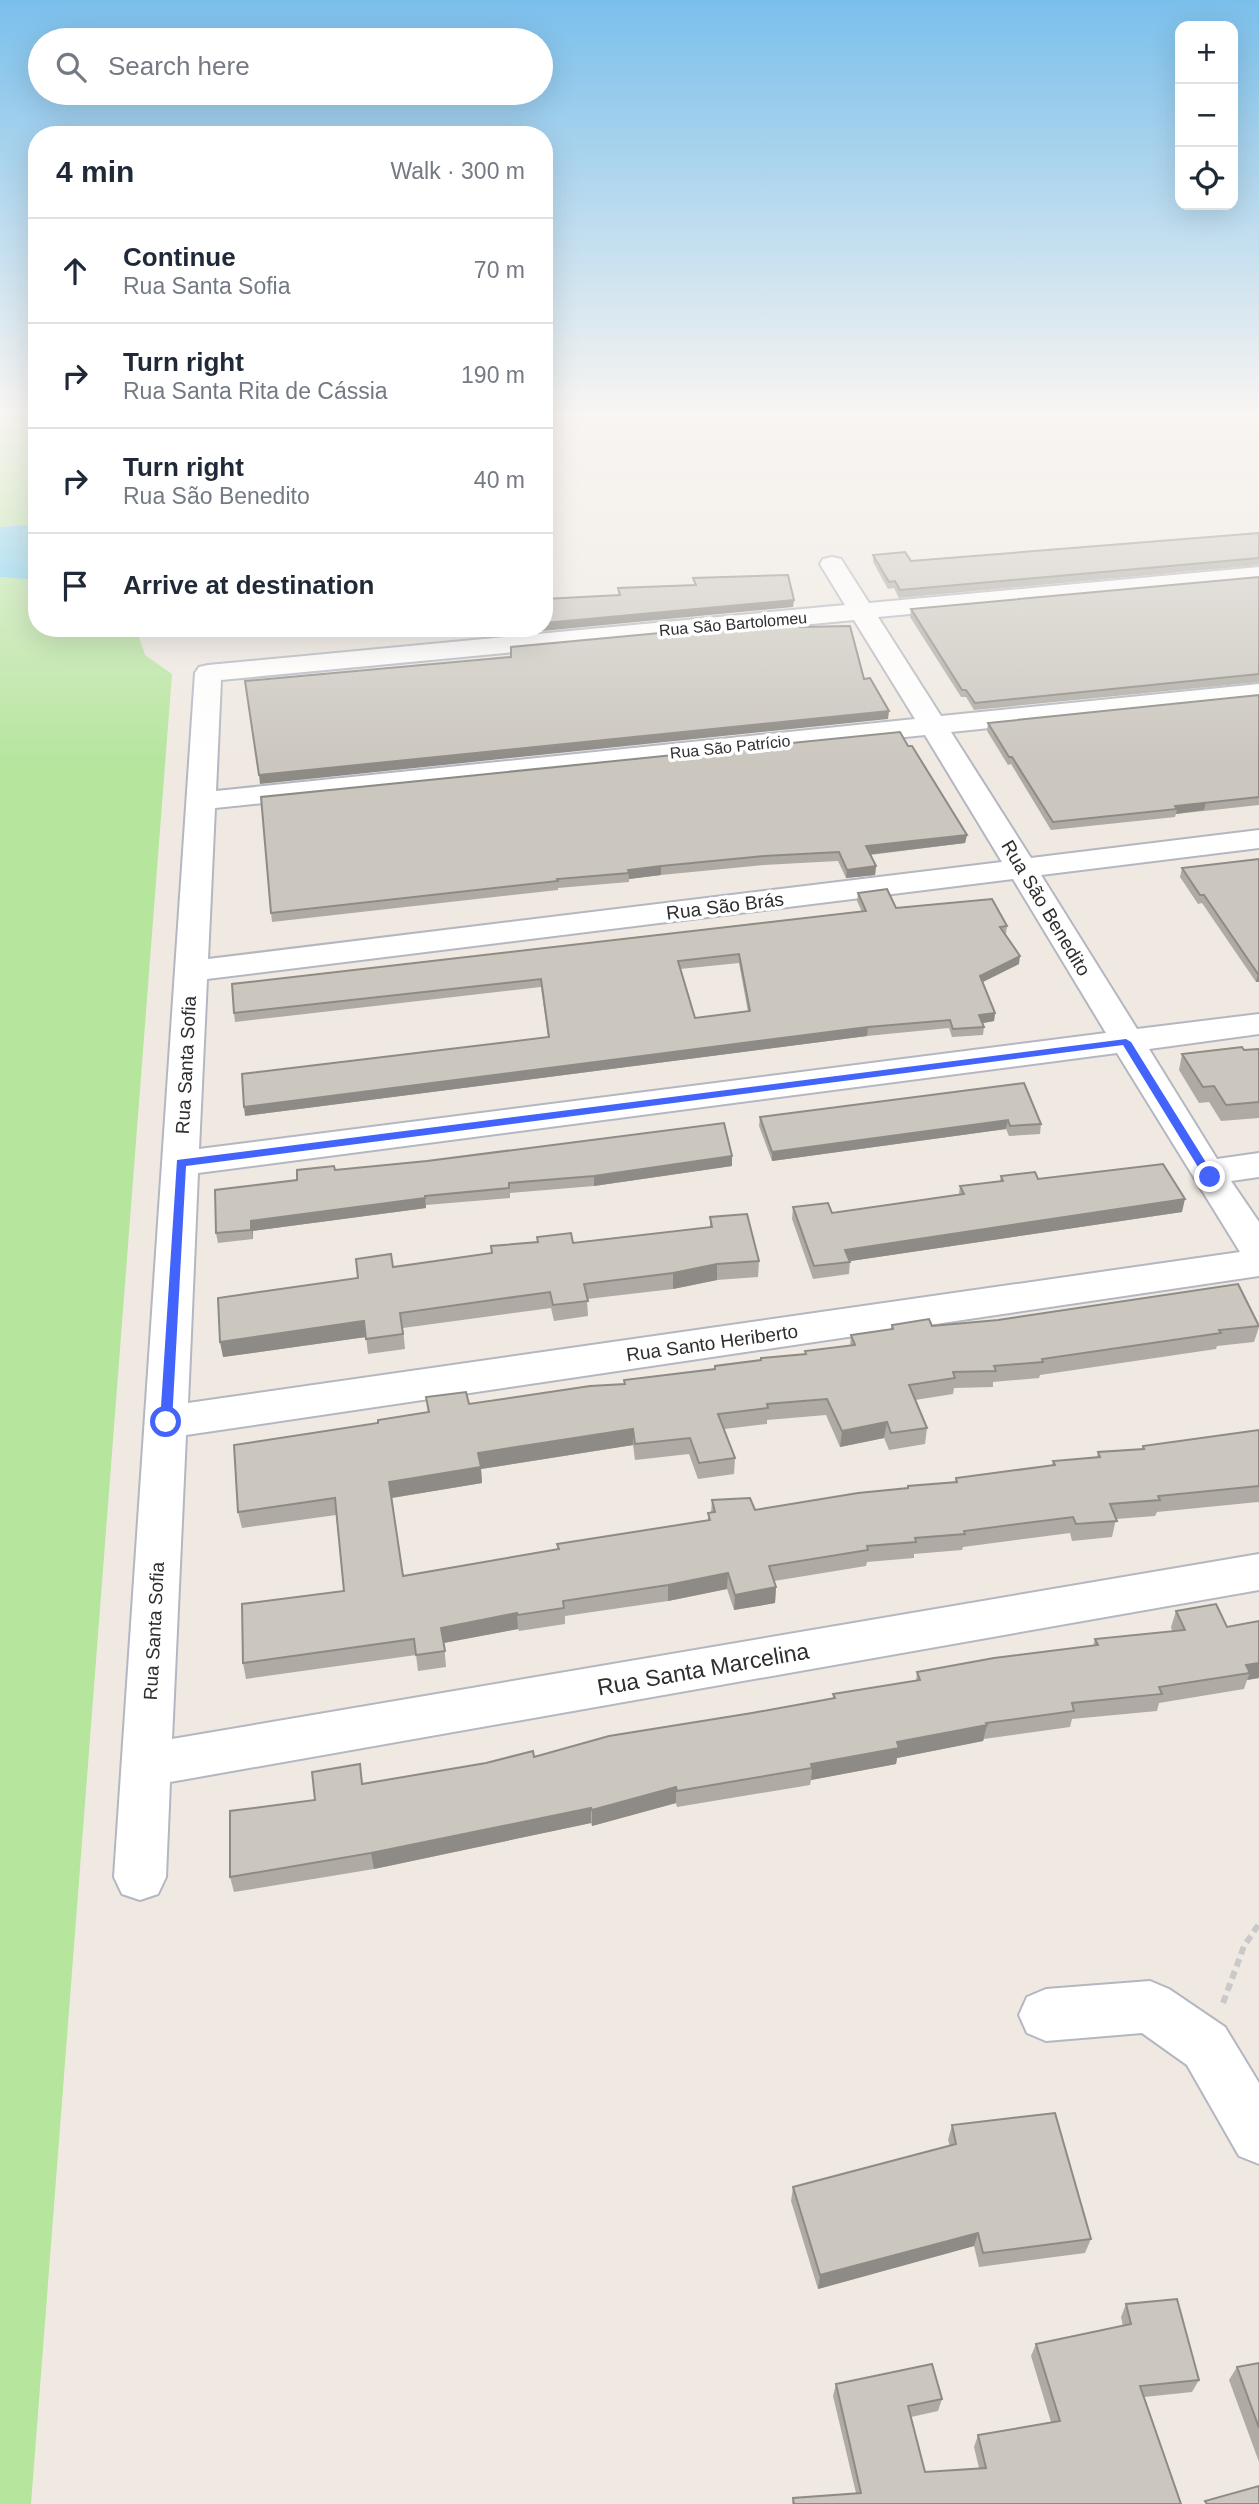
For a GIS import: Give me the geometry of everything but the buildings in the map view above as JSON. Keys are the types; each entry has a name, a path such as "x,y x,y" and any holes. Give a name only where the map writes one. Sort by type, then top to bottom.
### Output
{"street":[{"name":"Rua São Benedito","path":"832,564 1023,870 1126,1042 1259,1252"},
{"name":"Rua São Bartolomeu","path":"208,673 1259,574"},
{"name":"Rua Santa Sofia","path":"140,1877 208,673"},
{"name":"Rua São Patrício","path":"201,801 1259,692"},
{"name":"Rua São Brás","path":"191,971 1259,839"},
{"path":"180,1163 1259,1024"},
{"path":"1207,1172 1259,1165"},
{"name":"Rua Santo Heriberto","path":"166,1422 1259,1263"},
{"name":"Rua Santa Marcelina","path":"146,1765 1259,1572"},
{"path":"1046,2015 1150,2007 1206,2046 1259,2136"}],"path":[{"path":"1206,2046 1244,1946 1259,1924"}],"green space":[{"path":"0,577 28,579 28,637 139,637 145,655 172,674 31,2504 0,2504"}],"water":[{"path":"0,530 28,530 28,579 0,577"}],"route":[{"path":"166,1422 180,1163 1126,1042 1210,1177"}]}
